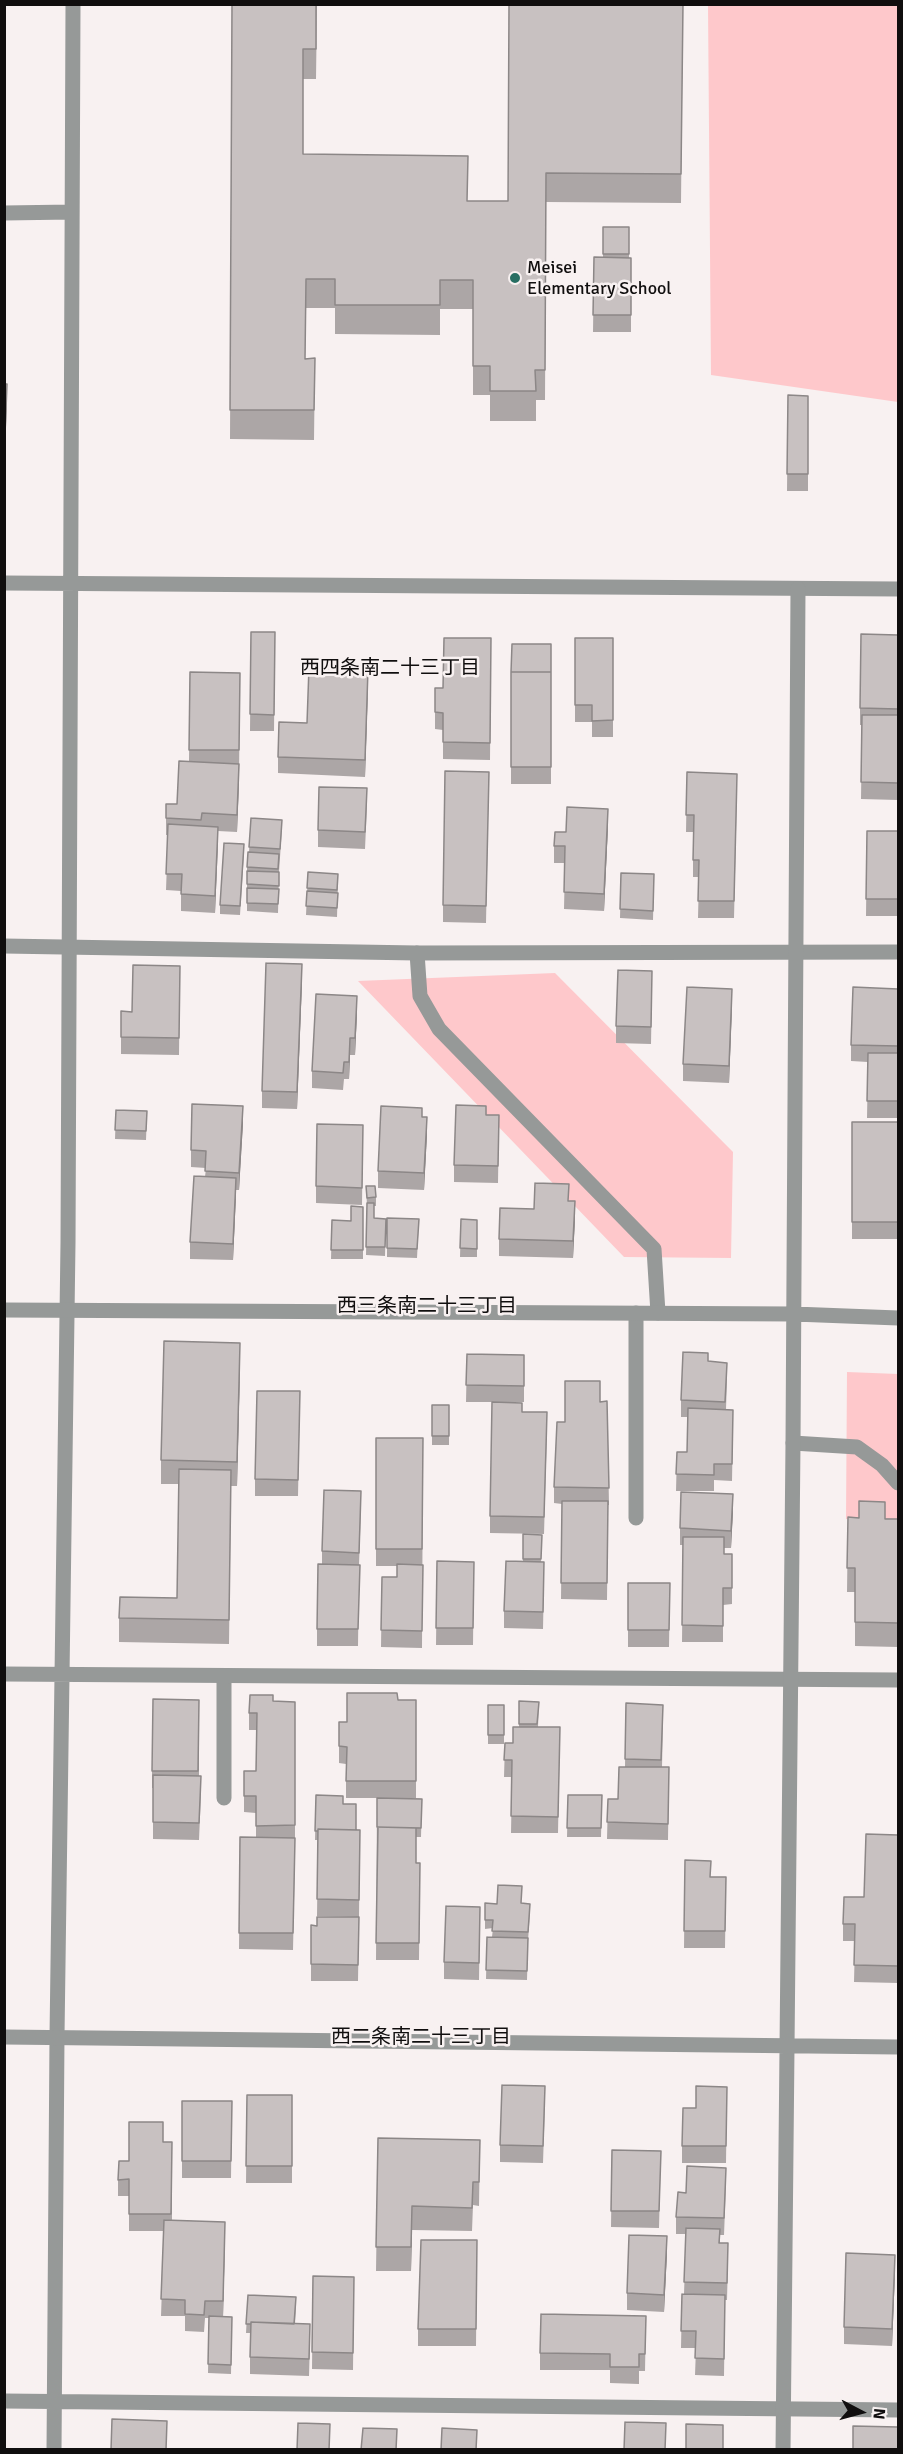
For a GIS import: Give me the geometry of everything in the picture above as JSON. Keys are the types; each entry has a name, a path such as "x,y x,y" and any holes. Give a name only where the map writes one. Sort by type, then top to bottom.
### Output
{"street":[{"path":"54,2450 73,583 73,4"},
{"path":"4,213 72,212"},
{"path":"4,583 898,589"},
{"path":"783,2450 793,1443 798,589"},
{"path":"4,946 417,953 898,952"},
{"path":"417,953 420,996 439,1029 654,1250 658,1313"},
{"path":"4,1310 794,1314 898,1318"},
{"path":"636,1313 636,1518"},
{"path":"793,1443 857,1447 882,1465 898,1483"},
{"path":"4,1674 898,1680"},
{"path":"224,1676 224,1798"},
{"path":"4,2037 898,2047"},
{"path":"4,2401 898,2410"}],"shaded area":[{"path":"708,5 898,5 898,402 711,375"},
{"path":"555,973 733,1152 731,1258 624,1257 358,981"},
{"path":"847,1372 898,1374 898,1525 846,1519"}],"building":[{"path":"232,4 316,4 316,49 303,49 303,154 468,156 467,201 508,201 509,4 683,4 681,174 546,173 545,370 535,370 536,391 490,391 490,366 473,366 473,280 440,280 440,305 335,305 335,279 306,279 305,359 315,358 314,410 230,410"},
{"path":"603,227 629,227 629,254 603,254"},
{"path":"594,257 631,258 631,315 593,315"},
{"path":"4,384 7,384 4,460"},
{"path":"788,395 808,396 808,474 787,474"},
{"path":"251,632 275,632 274,715 250,714"},
{"path":"861,634 898,635 898,709 860,708"},
{"path":"444,638 491,638 490,743 443,742 443,713 435,712 435,688 443,688"},
{"path":"575,638 613,638 613,720 592,721 592,705 575,705"},
{"path":"512,644 551,644 551,672 511,672"},
{"path":"309,667 368,669 365,760 278,757 279,722 307,723"},
{"path":"190,672 240,673 239,750 189,750"},
{"path":"511,672 551,672 551,767 511,767"},
{"path":"862,715 898,715 898,783 861,782"},
{"path":"179,761 239,764 237,815 202,813 201,820 166,818 166,804 177,804"},
{"path":"445,771 489,772 486,906 443,905"},
{"path":"687,772 737,774 734,901 698,901 699,860 693,860 694,815 686,815"},
{"path":"319,787 367,788 365,832 318,830"},
{"path":"567,807 608,809 604,894 564,892 565,846 554,846 555,832 566,832"},
{"path":"251,818 282,820 280,849 249,847"},
{"path":"168,824 218,827 215,896 181,894 182,874 166,874"},
{"path":"867,831 898,831 898,899 866,899"},
{"path":"224,843 244,844 240,906 220,905"},
{"path":"248,852 279,854 278,869 247,867"},
{"path":"247,871 279,872 279,886 247,884"},
{"path":"308,872 338,874 337,890 307,888"},
{"path":"621,873 654,874 653,911 620,909"},
{"path":"247,888 279,889 278,904 247,903"},
{"path":"307,891 338,893 337,908 306,906"},
{"path":"266,963 302,964 297,1092 262,1091"},
{"path":"133,965 180,966 179,1038 121,1037 121,1011 132,1012"},
{"path":"618,970 652,971 651,1027 616,1026"},
{"path":"687,987 732,989 729,1066 683,1064"},
{"path":"853,987 898,989 898,1046 851,1045"},
{"path":"316,994 357,996 355,1038 350,1038 349,1062 344,1062 343,1073 312,1071"},
{"path":"868,1053 898,1053 898,1101 867,1101"},
{"path":"192,1104 243,1106 239,1173 205,1171 206,1151 191,1150"},
{"path":"456,1105 486,1106 486,1115 499,1115 498,1166 454,1165"},
{"path":"381,1106 422,1108 422,1117 427,1117 424,1173 378,1171"},
{"path":"116,1110 147,1111 146,1131 115,1130"},
{"path":"852,1122 898,1122 898,1222 852,1222"},
{"path":"317,1124 363,1125 362,1188 316,1186"},
{"path":"194,1176 236,1178 233,1244 190,1242"},
{"path":"535,1183 569,1184 568,1201 575,1201 573,1241 499,1239 500,1208 534,1209"},
{"path":"366,1186 375,1186 376,1197 367,1198"},
{"path":"367,1203 374,1203 374,1218 386,1219 385,1247 366,1247"},
{"path":"351,1206 363,1207 363,1250 331,1250 332,1220 351,1221"},
{"path":"387,1218 419,1219 417,1249 387,1248"},
{"path":"461,1219 477,1220 477,1249 460,1248"},
{"path":"164,1341 240,1343 237,1462 161,1460"},
{"path":"683,1352 708,1353 708,1361 727,1363 725,1402 681,1400"},
{"path":"467,1354 524,1355 524,1386 466,1385"},
{"path":"565,1381 600,1381 600,1402 607,1401 609,1488 554,1487 557,1422 565,1422"},
{"path":"257,1391 300,1391 298,1480 255,1479"},
{"path":"492,1402 522,1403 522,1412 547,1412 544,1517 490,1516"},
{"path":"432,1405 449,1405 449,1436 432,1436"},
{"path":"688,1408 733,1410 732,1464 714,1464 714,1475 676,1474 677,1452 687,1452"},
{"path":"376,1438 423,1438 422,1549 376,1549"},
{"path":"179,1469 231,1470 229,1620 119,1618 120,1597 177,1598"},
{"path":"324,1490 361,1491 359,1553 322,1551"},
{"path":"681,1492 733,1494 731,1531 680,1528"},
{"path":"562,1501 608,1501 607,1583 561,1583"},
{"path":"859,1501 885,1502 885,1519 898,1519 898,1623 855,1622 855,1568 847,1568 848,1517 859,1518"},
{"path":"523,1534 542,1535 541,1559 523,1559"},
{"path":"683,1537 724,1537 724,1554 732,1554 732,1588 723,1588 723,1626 682,1625"},
{"path":"437,1561 474,1562 473,1628 436,1628"},
{"path":"506,1561 544,1562 543,1612 504,1611"},
{"path":"318,1564 360,1565 358,1629 317,1629"},
{"path":"397,1564 423,1565 422,1631 381,1630 382,1577 397,1577"},
{"path":"628,1583 670,1583 669,1630 628,1630"},
{"path":"347,1693 397,1693 398,1700 416,1700 416,1781 346,1781 347,1747 339,1746 339,1722 347,1722"},
{"path":"250,1695 273,1695 273,1701 295,1702 295,1825 256,1826 256,1796 244,1796 244,1771 256,1771 257,1713 249,1713"},
{"path":"153,1699 199,1700 198,1771 152,1771"},
{"path":"519,1701 539,1702 537,1724 519,1724"},
{"path":"626,1703 663,1705 661,1760 625,1759"},
{"path":"488,1705 504,1705 504,1735 488,1735"},
{"path":"513,1727 560,1727 558,1817 511,1816 512,1760 504,1760 505,1743 513,1743"},
{"path":"619,1767 669,1767 668,1824 607,1822 608,1799 618,1799"},
{"path":"153,1775 201,1776 199,1823 153,1822"},
{"path":"316,1795 343,1796 343,1804 356,1804 356,1830 318,1829 315,1831"},
{"path":"568,1795 602,1795 601,1828 567,1828"},
{"path":"377,1798 422,1799 421,1828 377,1827"},
{"path":"378,1827 416,1828 416,1863 420,1863 419,1943 376,1943"},
{"path":"318,1829 360,1830 359,1900 317,1899"},
{"path":"866,1834 898,1835 898,1966 854,1965 855,1924 843,1924 844,1897 864,1897"},
{"path":"240,1837 295,1838 293,1933 239,1933"},
{"path":"685,1860 711,1861 710,1877 726,1877 725,1931 684,1931"},
{"path":"498,1885 522,1886 521,1903 530,1904 528,1932 492,1931 493,1920 485,1920 485,1903 497,1904"},
{"path":"446,1906 480,1907 479,1963 444,1962"},
{"path":"317,1917 359,1917 358,1965 311,1964 311,1925 317,1926"},
{"path":"487,1937 528,1938 527,1971 486,1970"},
{"path":"502,2085 545,2086 543,2146 500,2145"},
{"path":"696,2086 727,2087 726,2146 682,2146 683,2108 696,2108"},
{"path":"247,2095 292,2095 292,2166 246,2166"},
{"path":"182,2101 232,2101 231,2161 182,2161"},
{"path":"129,2122 163,2122 163,2142 172,2142 171,2214 129,2214 129,2179 118,2180 119,2161 129,2161"},
{"path":"378,2138 480,2140 479,2182 473,2182 472,2208 412,2206 411,2247 376,2247"},
{"path":"612,2150 661,2151 659,2211 611,2211"},
{"path":"687,2166 726,2168 724,2218 676,2217 678,2192 686,2193"},
{"path":"164,2220 225,2222 223,2301 205,2301 204,2315 185,2314 185,2300 161,2299"},
{"path":"686,2228 720,2229 719,2243 728,2243 727,2283 684,2282"},
{"path":"629,2235 667,2236 664,2295 627,2293"},
{"path":"421,2240 477,2240 476,2329 418,2329"},
{"path":"846,2253 895,2255 892,2329 844,2327"},
{"path":"313,2276 354,2277 353,2353 312,2352"},
{"path":"682,2294 725,2295 724,2359 695,2358 696,2331 681,2331"},
{"path":"248,2295 296,2297 294,2324 251,2322 251,2324 246,2324"},
{"path":"541,2314 646,2316 645,2354 639,2354 639,2367 610,2367 610,2354 540,2353"},
{"path":"209,2316 232,2317 231,2365 208,2364"},
{"path":"251,2322 310,2324 309,2359 250,2357"},
{"path":"112,2419 167,2421 166,2450 111,2450"},
{"path":"625,2422 666,2423 665,2450 624,2450"},
{"path":"298,2423 330,2424 329,2450 297,2450"},
{"path":"686,2424 723,2425 723,2450 686,2450"},
{"path":"853,2426 898,2427 898,2450 853,2450"},
{"path":"363,2428 397,2429 396,2450 361,2450"},
{"path":"442,2428 477,2430 476,2450 441,2450"}],"place":[{"name":"Meisei Elementary School","path":"515,278"}],"district":[{"name":"西四条南二十三丁目","path":"390,669"},
{"name":"西三条南二十三丁目","path":"427,1307"},
{"name":"西二条南二十三丁目","path":"421,2038"}]}
